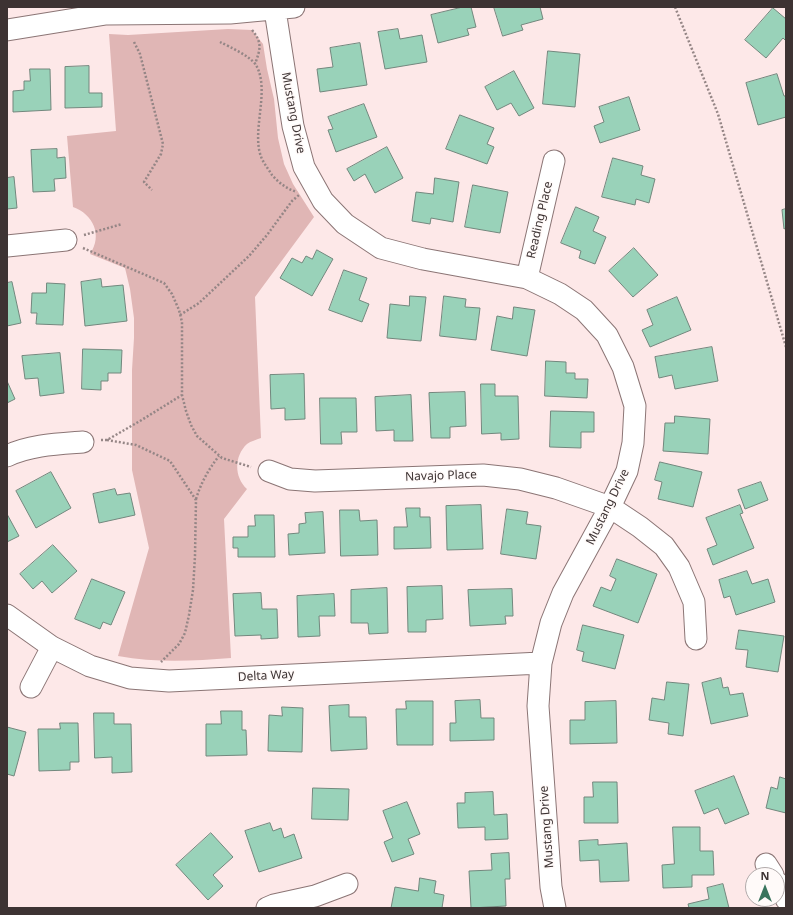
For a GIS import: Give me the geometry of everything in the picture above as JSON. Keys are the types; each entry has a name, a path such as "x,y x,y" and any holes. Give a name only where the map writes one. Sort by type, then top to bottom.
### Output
{"street":[{"path":"66,7 106,14"},
{"path":"7,30 106,14 230,13 285,8"},
{"name":"Mustang Drive","path":"285,8 293,126 304,168 323,201 345,224 381,248 423,259 527,278 560,294 584,310 607,335 623,367 635,406 633,443 627,471 610,507 563,593 550,623 540,663 538,706 551,887 555,908"},
{"name":"Reading Place","path":"527,278 554,161"},
{"path":"7,246 66,240"},
{"path":"7,456 18,451 49,444 83,442"},
{"name":"Navajo Place","path":"269,471 290,479 315,482 483,475 520,479 556,488 610,507 640,527 664,546 679,567 694,602 696,639"},
{"name":"Delta Way","path":"7,615 52,647 90,666 130,678 169,681 540,663"},
{"path":"31,687 52,647"},
{"path":"267,908 274,905 315,896 347,884"}],"path":[{"path":"674,7 718,114 786,347"},
{"path":"252,30 257,36 260,45 255,64"},
{"path":"134,42 143,64 163,144 161,154 144,182 152,190"},
{"path":"180,315 199,304 249,256 292,202 301,193 288,189 276,180 262,159 259,148 261,93 260,76 255,64 220,42"},
{"path":"66,240 122,224"},
{"path":"66,240 164,283 172,294 180,310 182,322 182,394 186,411 197,436 222,458 239,464 269,471"},
{"path":"107,440 182,394"},
{"path":"83,442 107,440 136,445 170,461 196,500"},
{"path":"159,663 179,644 185,633 190,614 193,590 196,500 201,484 208,470 219,456"}],"shaded area":[{"path":"228,29 252,30 263,44 274,99 278,138 284,164 293,184 314,217 255,297 261,438 247,444 240,454 237,466 238,473 247,489 224,519 231,658 174,661 146,660 118,656 149,548 132,470 132,370 134,318 130,289 125,268 90,254 96,240 96,233 91,220 80,210 73,207 67,136 116,131 109,34 128,35"}],"building":[{"path":"463,7 471,7 476,27 467,29 469,35 438,43 431,15"},
{"path":"494,7 540,7 543,19 521,25 523,30 503,36"},
{"path":"773,8 786,19 786,41 783,38 766,58 745,40"},
{"path":"398,29 400,39 422,35 427,62 385,69 378,32"},
{"path":"360,43 367,85 320,92 317,69 333,67 330,48"},
{"path":"548,51 580,54 575,107 543,104"},
{"path":"89,66 89,93 102,93 102,107 65,108 65,67"},
{"path":"30,69 50,69 51,110 13,112 13,91 24,90 24,81 30,81"},
{"path":"514,71 534,108 519,116 511,103 497,110 485,87"},
{"path":"777,74 784,96 786,96 786,117 758,125 746,83"},
{"path":"629,97 640,130 600,143 594,126 604,122 599,107"},
{"path":"364,104 377,137 336,152 328,130 333,129 328,117"},
{"path":"460,115 494,128 487,144 494,147 487,164 446,149"},
{"path":"387,147 403,178 375,193 365,174 354,181 347,169"},
{"path":"57,149 57,158 65,157 66,178 54,179 55,191 33,192 31,150"},
{"path":"613,158 643,166 641,175 655,179 649,203 636,199 635,205 602,197"},
{"path":"14,177 17,208 7,209 7,178"},
{"path":"435,178 459,182 453,222 431,218 430,224 412,221 416,192 433,194"},
{"path":"473,185 508,192 500,233 465,227"},
{"path":"576,207 599,217 593,231 606,237 595,264 579,258 581,251 561,243"},
{"path":"786,209 786,228 784,229 782,210"},
{"path":"634,248 658,275 633,297 609,271"},
{"path":"317,250 333,259 312,296 280,278 292,258 302,263 306,256 312,259"},
{"path":"344,270 367,278 359,300 369,304 362,322 329,310"},
{"path":"101,279 102,287 123,285 127,321 85,326 81,282"},
{"path":"12,282 21,323 7,326 7,283"},
{"path":"47,283 65,284 63,325 36,324 37,313 31,313 32,293 46,293"},
{"path":"410,296 426,297 421,341 387,338 390,304 409,306"},
{"path":"444,296 466,299 465,307 480,308 476,340 440,336"},
{"path":"677,297 691,330 650,347 642,330 653,325 647,310"},
{"path":"514,307 535,310 527,356 491,350 497,316 512,319"},
{"path":"712,347 718,381 675,389 672,375 659,378 655,357"},
{"path":"83,349 122,350 121,373 108,373 108,381 101,381 101,390 82,389"},
{"path":"60,353 64,393 40,396 38,378 25,379 22,356"},
{"path":"546,361 566,362 566,373 575,373 575,379 588,379 587,398 545,396"},
{"path":"304,374 305,419 285,420 285,408 271,409 270,375"},
{"path":"7,381 15,399 7,403"},
{"path":"481,384 495,384 495,396 518,396 519,439 501,440 501,433 482,434"},
{"path":"465,392 466,426 450,427 450,438 431,438 429,393"},
{"path":"411,395 413,441 394,441 394,430 376,431 375,397"},
{"path":"320,398 356,398 357,432 341,432 342,444 321,444"},
{"path":"551,411 594,412 594,432 581,432 581,448 550,447"},
{"path":"675,416 710,419 708,454 663,451 665,423 674,423"},
{"path":"660,462 702,472 693,507 658,499 662,482 655,480"},
{"path":"51,472 71,508 36,528 16,491"},
{"path":"761,482 768,500 745,509 738,490"},
{"path":"115,489 117,495 130,493 135,515 99,523 93,494"},
{"path":"481,505 483,549 447,550 446,506"},
{"path":"740,505 743,513 740,514 754,548 713,565 707,549 717,545 706,518"},
{"path":"406,508 420,508 420,517 430,517 431,548 394,549 394,527 407,527"},
{"path":"507,509 528,512 526,524 541,526 536,559 501,554"},
{"path":"340,510 359,510 360,521 377,520 378,555 341,556"},
{"path":"323,512 325,553 289,555 288,534 299,533 299,524 306,523 305,513"},
{"path":"7,514 19,536 7,542"},
{"path":"255,515 274,515 275,557 238,557 238,548 233,548 233,537 248,537 248,526 255,526"},
{"path":"53,545 77,571 52,593 42,581 33,589 20,574"},
{"path":"617,559 657,574 638,623 593,606 601,587 611,591 616,579 610,576"},
{"path":"747,571 752,584 768,579 775,602 736,615 730,596 724,598 719,580"},
{"path":"92,579 125,592 111,625 103,622 100,629 75,619"},
{"path":"442,586 443,619 426,620 426,632 408,632 407,587"},
{"path":"387,588 388,633 369,634 368,623 351,623 351,590"},
{"path":"512,589 513,616 505,616 506,624 470,626 468,590"},
{"path":"261,593 262,609 277,609 278,638 261,639 261,635 235,636 233,594"},
{"path":"334,594 335,616 319,616 320,636 298,637 297,596"},
{"path":"583,625 624,635 615,669 582,661 584,652 577,650"},
{"path":"739,630 784,636 778,672 746,667 748,650 736,649"},
{"path":"721,678 723,688 728,687 730,695 743,693 748,716 711,724 702,683"},
{"path":"667,682 689,684 683,736 668,734 669,723 649,720 652,698 664,700"},
{"path":"480,700 481,718 494,718 494,740 450,741 450,723 456,723 455,701"},
{"path":"406,701 433,701 433,745 397,745 396,709 406,709"},
{"path":"616,701 617,743 570,744 570,720 585,720 585,702"},
{"path":"349,705 349,717 366,717 367,749 331,751 329,706"},
{"path":"282,707 303,708 302,752 268,751 269,715 282,716"},
{"path":"221,711 242,711 242,730 246,730 247,755 206,756 206,724 221,724"},
{"path":"94,713 114,713 114,724 131,724 132,772 112,773 112,757 95,758"},
{"path":"60,723 78,723 79,762 70,762 70,770 39,771 38,729 60,729"},
{"path":"7,727 26,732 14,776 7,774"},
{"path":"734,776 749,814 725,824 718,808 704,814 695,791"},
{"path":"780,777 786,779 786,813 766,808 771,787 777,789"},
{"path":"593,782 617,782 618,823 584,823 584,797 593,797"},
{"path":"313,788 349,789 348,820 312,819"},
{"path":"493,792 494,815 507,814 508,839 485,840 485,827 458,828 457,803 465,803 465,793"},
{"path":"407,802 420,834 408,839 414,854 392,862 384,842 393,838 383,811"},
{"path":"270,823 273,831 281,828 284,838 294,834 302,858 259,872 245,831"},
{"path":"673,827 700,827 700,851 713,851 714,875 692,875 692,887 663,888 662,865 674,864"},
{"path":"211,833 233,857 213,875 223,886 208,900 176,865"},
{"path":"598,840 598,845 627,843 629,881 600,882 599,860 580,861 579,841"},
{"path":"509,853 510,879 505,879 506,906 471,908 469,871 492,870 491,854"},
{"path":"420,878 436,881 434,893 444,895 442,908 391,908 395,887 418,891"},
{"path":"723,884 729,908 689,908 688,904 709,899 707,888"}]}
